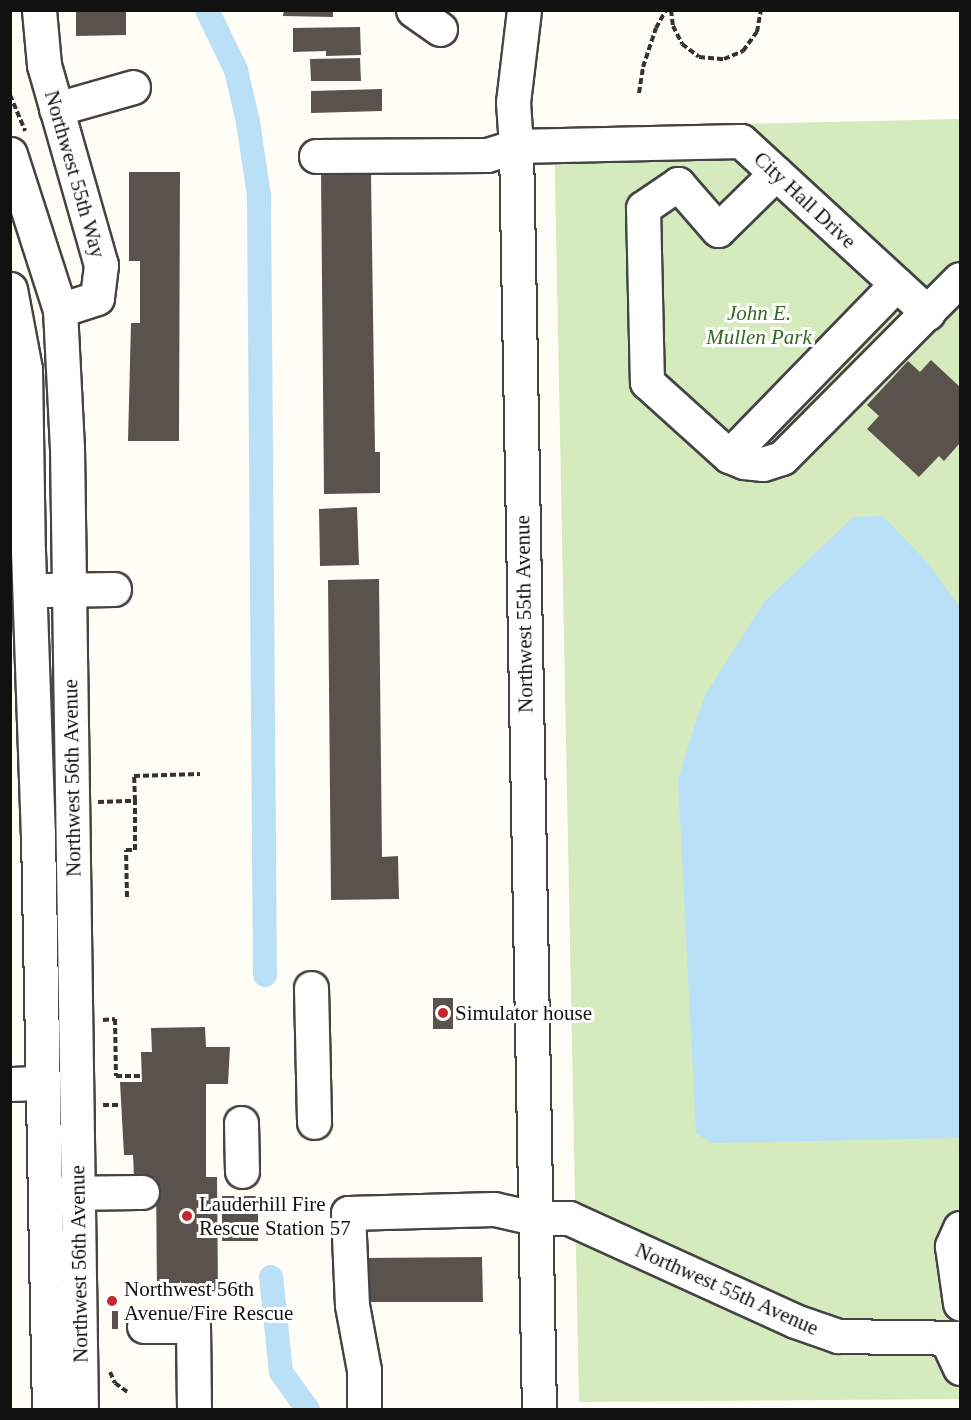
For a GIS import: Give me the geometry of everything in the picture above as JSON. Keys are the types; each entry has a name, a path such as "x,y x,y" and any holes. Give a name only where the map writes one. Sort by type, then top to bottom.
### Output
{"street":[{"name":"Northwest 55th Way","path":"39,10 44,65 101,265 98,298 60,310"},
{"path":"413,10 440,29"},
{"name":"Northwest 55th Avenue","path":"524,10 513,102 516,146 539,1410"},
{"path":"56,109 133,87"},
{"name":"City Hall Drive","path":"316,156 487,155 516,146 741,141 928,313"},
{"name":"Northwest 56th Avenue","path":"10,154 60,310 69,590 81,1410"},
{"path":"776,173 718,230 678,184 643,208 647,382 729,456 744,462 763,464 782,458 960,279"},
{"path":"729,456 896,284"},
{"name":"Northwest 56th Avenue","path":"10,289 18,369 30,590 22,717 26,1083 44,1194 49,1410"},
{"path":"18,369 62,367"},
{"path":"30,590 114,590"},
{"path":"22,717 71,714"},
{"path":"310,988 314,1122"},
{"path":"241,1123 242,1171"},
{"path":"44,1194 142,1192"},
{"path":"364,1410 364,1370 352,1305 348,1213 494,1209 535,1218"},
{"name":"Northwest 55th Avenue","path":"535,1218 569,1218 795,1321 838,1336 955,1334"},
{"path":"960,1228 952,1246 960,1285 960,1305 955,1334 960,1368"},
{"path":"144,1326 193,1326 194,1410"}],"path":[{"path":"639,93 643,68 656,28 666,10"},
{"path":"671,10 673,26 682,44 699,57 724,59 743,51 757,33 761,10"},
{"path":"127,897 126,850 135,850 134,776 200,774"},
{"path":"97,813 97,802 135,801"},
{"path":"98,1020 115,1019 116,1076 142,1076"},
{"path":"99,1095 99,1105"}],"green space":[{"name":"John E. Mullen Park","path":"960,119 960,1399 579,1402 554,128"}],"water":[{"path":"883,516 928,563 960,607 960,1138 711,1143 696,1133 678,779 704,697 764,602 853,517"}],"building":[{"path":"76,10 126,10 126,35 76,36"},
{"path":"284,10 333,10 333,17 283,16"},
{"path":"360,27 361,55 326,56 326,51 293,52 293,28"},
{"path":"360,58 361,81 311,81 310,59"},
{"path":"382,89 382,111 311,113 311,91"},
{"path":"129,172 180,172 179,441 128,441 131,323 140,323 140,261 129,261"},
{"path":"321,174 371,174 375,452 380,452 380,493 324,494"},
{"path":"931,360 960,387 960,443 944,461 939,456 919,477 867,429 879,416 867,405 908,361 920,372"},
{"path":"357,507 359,565 320,566 319,509"},
{"path":"379,579 382,857 398,856 399,899 331,900 328,580"},
{"name":"Simulator house","path":"433,998 453,998 453,1029 433,1029"},
{"path":"205,1027 206,1047 230,1047 228,1084 206,1084 206,1177 217,1177 218,1293 157,1293 156,1178 134,1178 133,1155 124,1155 120,1082 142,1082 141,1052 152,1052 151,1028"},
{"path":"222,1196 258,1196 258,1241 222,1241"},
{"path":"482,1257 483,1302 366,1302 365,1258"},
{"path":"112,1311 118,1311 118,1329 112,1329"}],"waterway":[{"path":"207,10 236,70 248,122 259,196 265,975"},
{"path":"271,1277 281,1372 308,1410"}],"place":[{"name":"Simulator house","path":"443,1013"},
{"name":"Lauderhill Fire Rescue Station 57","path":"187,1216"},
{"name":"Northwest 56th Avenue/Fire Rescue","path":"112,1301"}]}
